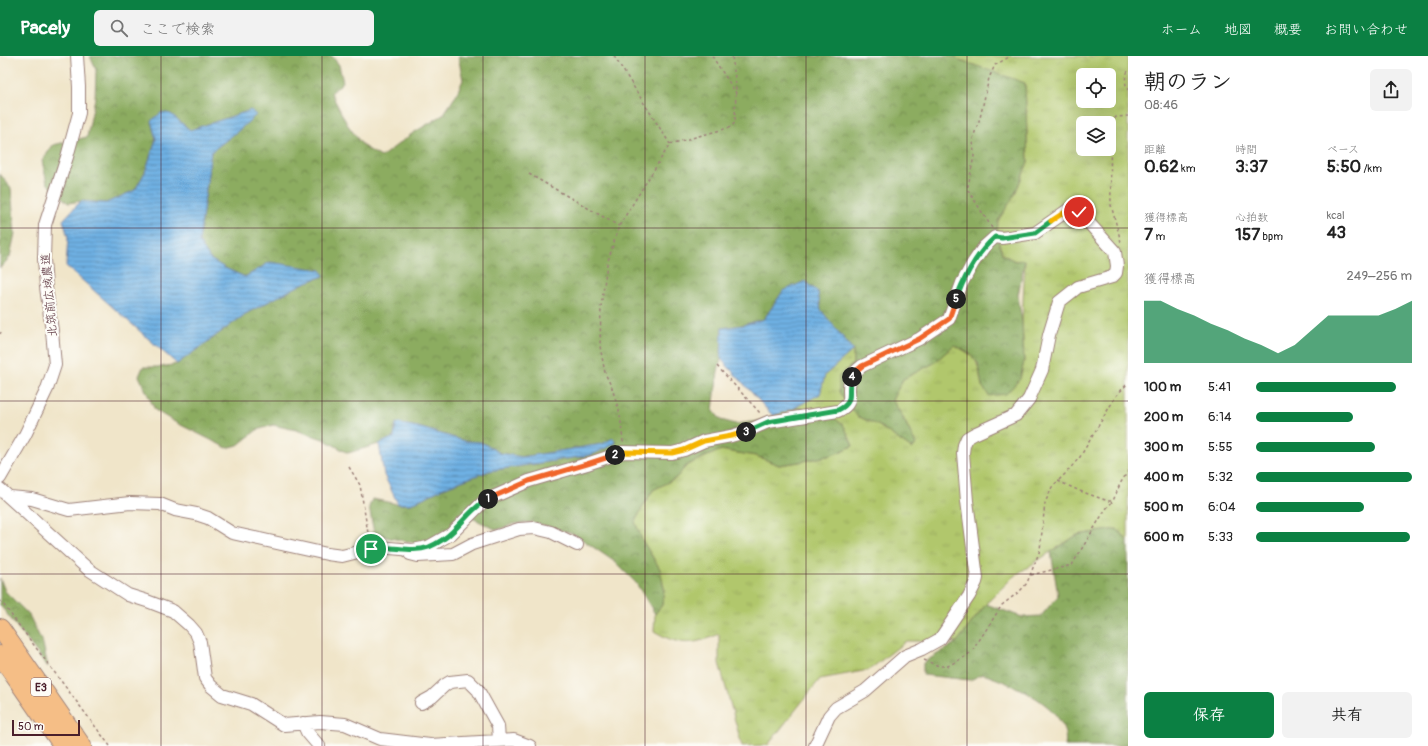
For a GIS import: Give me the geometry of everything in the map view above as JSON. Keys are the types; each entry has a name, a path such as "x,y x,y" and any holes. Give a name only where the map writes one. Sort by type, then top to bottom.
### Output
{"highway":[{"name":"E3","path":"0,628 82,746"},
{"name":"E3","path":"0,655 63,746"}],"street":[{"name":"北筑前広域農道","path":"0,478 25,435 47,389 55,365 46,287 44,259 45,225 67,157 79,113 77,56"},
{"path":"10,497 32,499 69,510 130,503 160,504 175,510 208,518 232,533 289,547 342,556 378,547 413,550 428,547 451,534 484,501 514,486 623,452 672,453 684,450 704,441 745,432 768,422 838,410 846,407 850,398 850,381 855,372 862,366 919,339 949,319 962,283 973,263 984,247 995,237 1002,238 1035,233 1068,210 1079,212 1115,252 1117,266 1116,273 1112,277 1078,287 1059,302 1049,336 1042,370 1032,393 1023,407 1016,415 967,438 963,453 976,582 969,596 940,639 912,654 905,656 865,691 836,708 829,716 815,746"},
{"path":"0,488 88,569 128,595 172,611 189,625 196,633 200,642 205,678 211,686 222,695 251,704 284,725 303,722 345,724 380,739 430,745 514,740 530,746"},
{"path":"405,549 408,554 418,556 453,554 472,544 519,529 534,528 551,532 577,545"},
{"path":"421,703 432,697 445,684 468,680 474,684 478,690 498,726 499,740"},
{"path":"303,722 307,732 319,746"}],"path":[{"path":"614,56 670,144"},
{"path":"712,56 736,94"},
{"path":"623,452 620,414 612,388 605,373 600,346 601,308 607,264 619,226 670,144 732,126 736,117 736,94 732,56"},
{"path":"995,237 968,190 968,186 974,156 973,139 980,118 989,78 995,65 1011,56"},
{"path":"1128,71 1125,77 1125,82 1128,90"},
{"path":"1115,252 1121,244 1111,205 1110,129 1111,123 1116,117 1128,116"},
{"path":"530,174 619,226"},
{"path":"717,366 768,422"},
{"path":"912,654 939,666 948,666 966,656 972,651 1002,605 1020,591 1027,583 1040,550 1046,502 1052,487 1080,457 1116,396 1128,383"},
{"path":"348,467 360,485 371,549"},
{"path":"1031,575 1072,565 1105,510 1113,501 1120,484 1128,471"},
{"path":"1058,481 1080,492 1108,501 1113,501"},
{"path":"0,600 110,746"}],"green space":[{"path":"90,56 332,56 339,65 343,82 331,93 347,124 363,146 381,157 413,133 443,115 455,97 463,80 458,56 955,56 957,59 1025,83 1028,162 1014,196 998,221 997,233 1002,254 1015,261 1025,260 1018,295 1022,322 1024,362 1020,379 1006,394 989,396 982,386 978,363 969,353 954,345 934,363 903,379 892,400 916,444 912,449 878,425 857,416 839,392 839,376 853,364 853,350 821,310 818,292 783,291 764,319 743,325 722,328 721,359 713,410 721,420 736,424 759,421 794,408 825,410 844,426 853,446 832,455 779,465 756,456 721,450 687,465 676,478 653,490 635,522 642,540 660,569 664,588 662,605 655,614 636,583 615,562 574,534 532,522 513,524 497,530 470,517 424,545 374,533 369,507 372,499 398,504 411,504 448,486 489,471 592,455 616,443 613,438 603,444 522,457 500,453 481,442 465,441 418,427 396,423 394,437 379,444 348,453 323,439 296,430 273,425 257,430 238,445 227,448 173,421 155,410 139,376 143,367 161,367 177,364 247,313 304,283 324,276 270,262 245,277 210,259 199,242 211,152 238,131 255,115 251,110 190,130 171,114 151,121 156,139 145,172 135,190 106,203 81,201 68,203 47,183 42,161 53,145 87,137 95,98 96,70"},
{"path":"955,56 1128,56 1128,541 1117,529 1077,535 1014,576 986,604 957,642 906,641 869,670 820,679 768,745 742,746 719,663 719,634 707,639 689,643 677,642 654,631 655,614 662,605 664,588 660,569 642,540 635,522 653,490 676,478 687,465 721,450 756,456 779,465 832,455 853,446 844,426 825,410 794,408 820,394 825,375 853,350 853,364 839,376 857,416 878,425 912,449 916,444 892,400 903,379 934,363 954,345 968,353 976,361 982,386 1024,362 1022,322 1025,260 1015,261 1002,254 997,233 997,221 1014,196 1028,162 1025,84 957,59"},
{"path":"0,174 11,188 15,233 10,257 0,268"},
{"path":"1117,529 1128,541 1128,746 1065,746 1065,732 1059,720 1050,709 1038,699 1024,691 983,674 970,680 923,675 923,663 957,642 986,604 1022,617 1041,616 1058,596 1051,552 1077,535"},
{"path":"0,578 5,591 29,615 43,644 48,667 0,605"}],"water":[{"path":"251,110 256,115 211,152 199,242 210,259 245,277 270,262 321,270 324,276 304,283 247,313 177,364 66,266 68,237 63,220 81,201 106,203 135,190 145,172 156,139 151,121 162,112 171,114 190,130"},
{"path":"805,281 818,292 821,310 853,350 825,375 820,394 794,408 773,416 721,359 722,328 743,325 764,319 783,291"},
{"path":"396,423 418,427 465,441 481,442 500,453 522,457 602,444 613,438 616,443 592,455 489,471 448,486 411,504 398,504 384,475 379,444 394,437"}],"route":[{"path":"371,549 378,547 413,550 428,547 451,534 484,501 514,486 623,452 672,453 684,450 704,441 745,432 768,422 838,410 846,407 850,398 850,381 855,372 862,366 919,339 949,319 962,283 973,263 984,247 995,237 1002,238 1035,233 1068,210 1079,212"}]}
